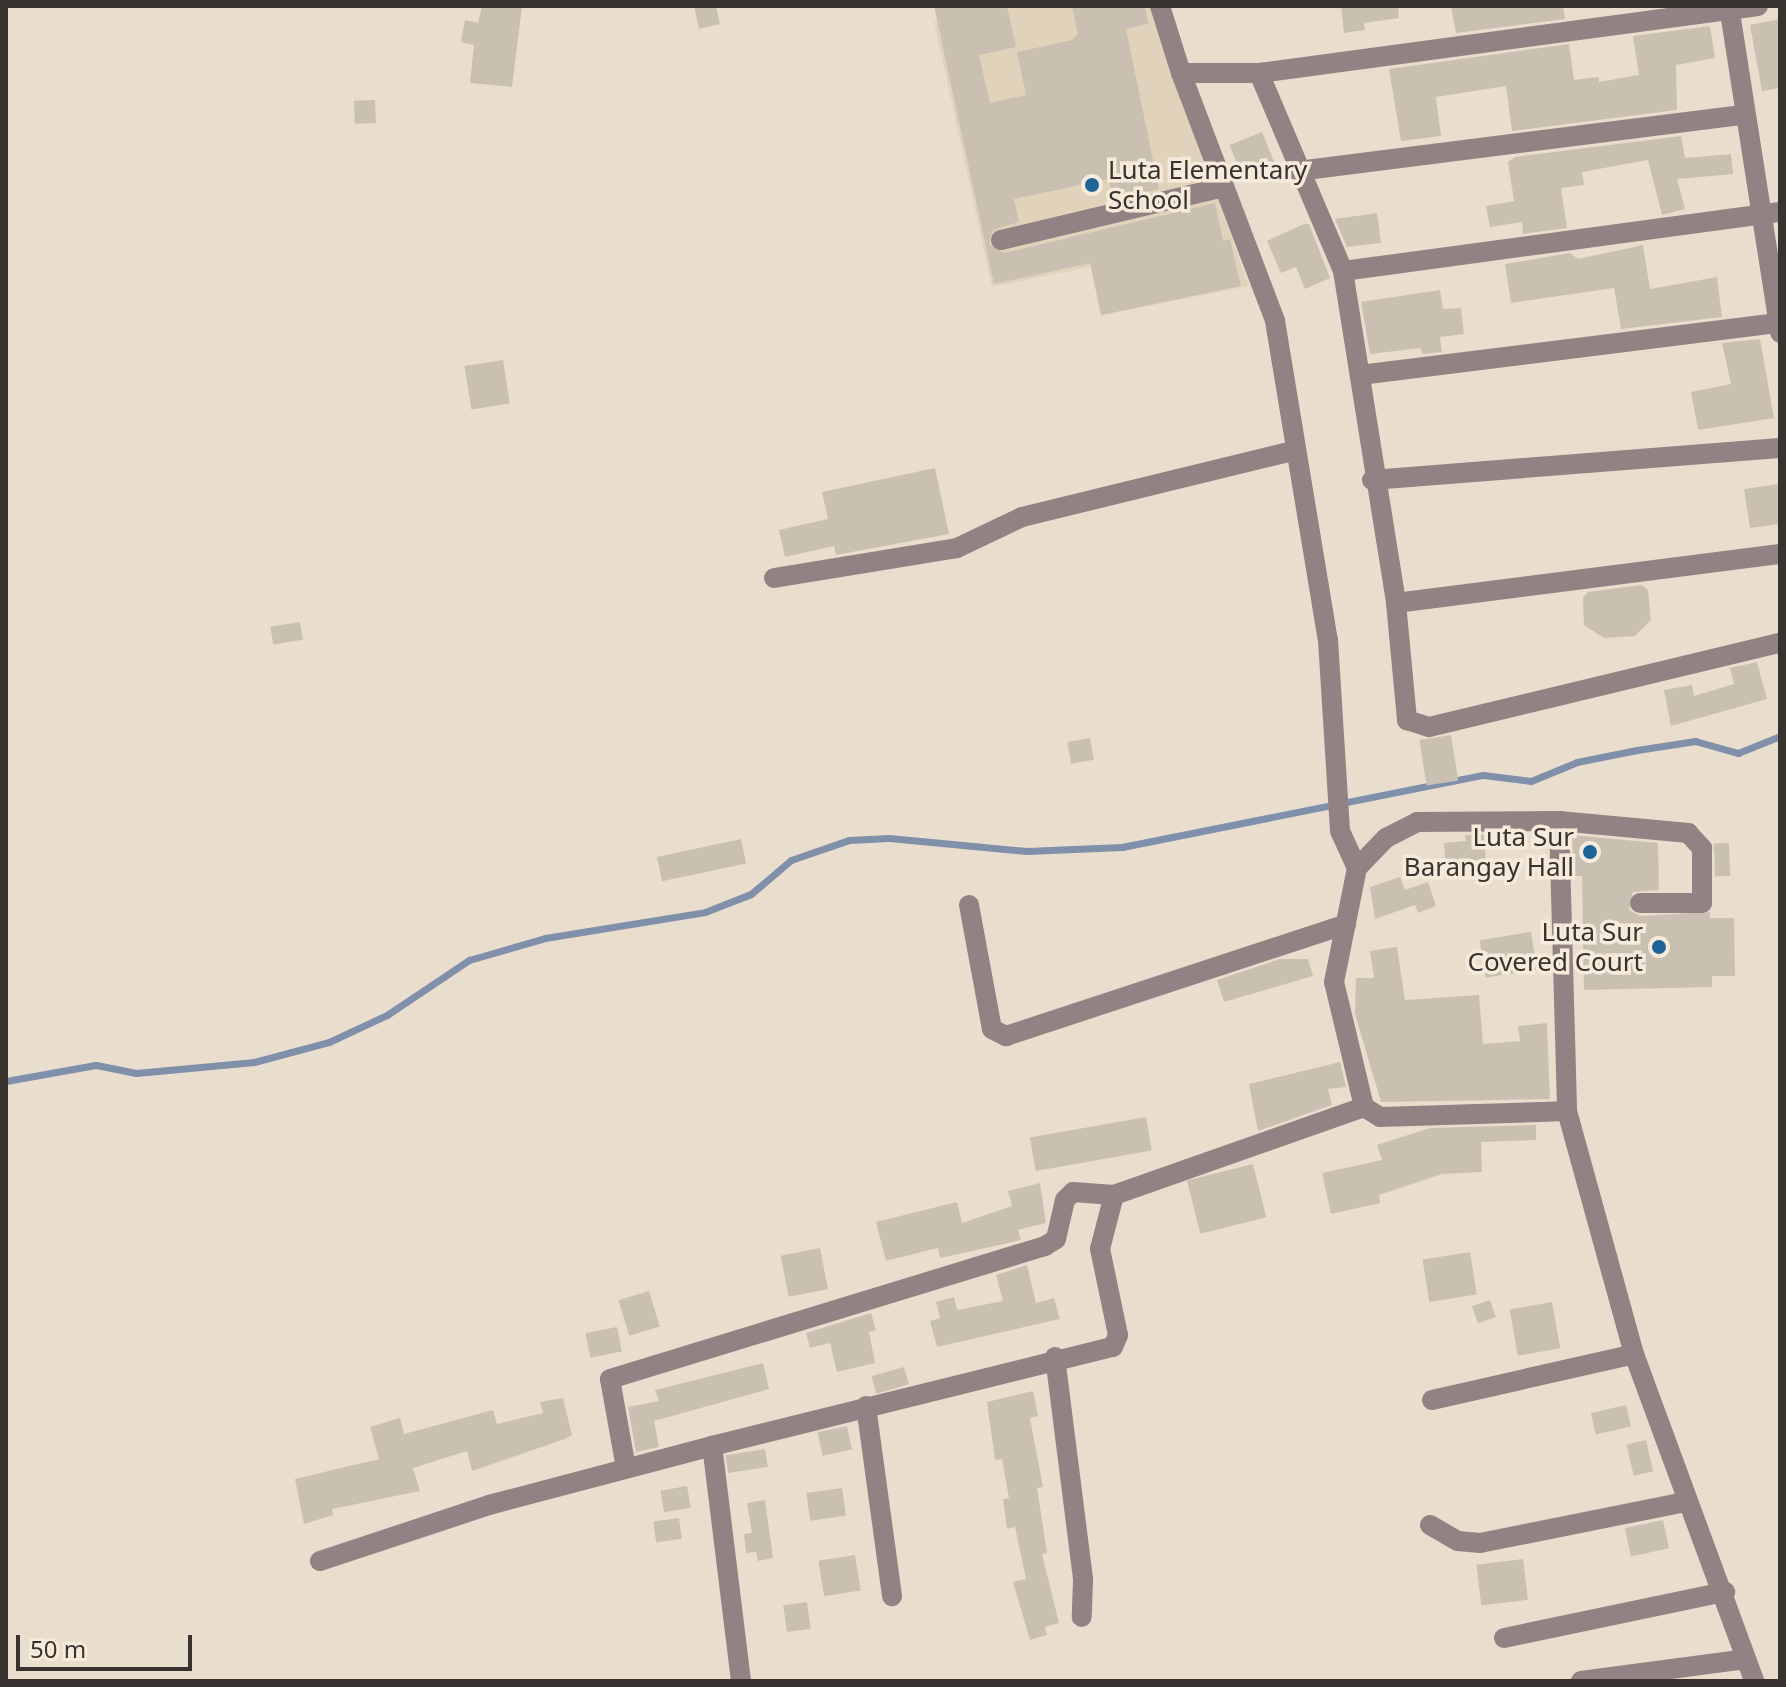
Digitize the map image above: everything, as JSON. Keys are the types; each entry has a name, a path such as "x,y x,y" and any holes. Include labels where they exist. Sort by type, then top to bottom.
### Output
{"street":[{"path":"1160,6 1181,73 1275,321 1328,640 1340,831 1357,868"},
{"path":"1181,73 1259,73 1758,6"},
{"path":"1360,375 1779,326 1770,213 1744,115 1730,8"},
{"path":"1259,73 1343,271 1360,375 1372,480 1396,603 1407,720 1429,727 1780,643"},
{"path":"1298,171 1744,115"},
{"path":"1001,240 1224,187"},
{"path":"1343,271 1770,213"},
{"path":"1372,480 1780,448"},
{"path":"774,578 957,548 1022,517 1296,450"},
{"path":"1396,603 1780,554"},
{"path":"1559,821 1567,1111 1634,1354 1686,1502 1725,1592 1754,1681"},
{"path":"1567,1111 1380,1117 1364,1107 1334,982 1357,868 1386,838 1417,822 1559,821 1667,830 1696,839 1702,848 1702,903 1640,903"},
{"path":"969,905 992,1029 1006,1036 1346,924"},
{"path":"626,1468 610,1379 1045,1246 1056,1239 1065,1200 1073,1192 1114,1195 1364,1107"},
{"path":"320,1561 489,1505 626,1468 1055,1357 1113,1347 1118,1335 1100,1249 1114,1195"},
{"path":"1432,1400 1634,1354"},
{"path":"1055,1357 1083,1580 1082,1617"},
{"path":"866,1406 892,1596"},
{"path":"712,1446 741,1681"},
{"path":"1430,1525 1458,1541 1480,1543 1686,1502"},
{"path":"1504,1638 1725,1592"},
{"path":"1581,1681 1746,1659"}],"shaded area":[{"name":"Luta Elementary School","path":"1150,6 1249,286 1108,314 1099,265 992,287 934,22 1007,7"}],"building":[{"path":"482,6 522,6 512,87 470,83 474,45 461,42 465,20 478,23"},
{"path":"694,6 716,6 720,24 699,29"},
{"name":"Luta Elementary School","path":"934,6 1007,6 1016,47 979,55 990,103 1026,95 1017,52 1072,40 1078,34 1072,6 1145,6 1148,24 1126,29 1159,189 1113,200 1109,179 1014,199 1019,222 993,230 989,244 1004,253 1215,203 1223,241 1230,239 1241,286 1101,315 1090,263 994,284"},
{"path":"1341,6 1398,6 1399,18 1364,23 1365,30 1344,33"},
{"path":"1451,6 1563,6 1565,19 1456,33"},
{"path":"1780,19 1780,88 1762,91 1750,25"},
{"path":"1710,26 1715,58 1676,65 1677,110 1512,131 1506,86 1436,97 1441,136 1401,141 1389,69 1569,44 1574,80 1599,77 1599,82 1639,75 1633,36"},
{"path":"375,100 376,123 355,124 354,101"},
{"path":"1262,132 1275,164 1243,178 1230,145"},
{"path":"1681,136 1685,158 1731,154 1733,174 1677,179 1685,209 1662,215 1648,160 1582,172 1584,185 1561,188 1567,228 1523,234 1522,222 1490,227 1486,206 1514,201 1508,162 1515,157"},
{"path":"1377,213 1381,243 1347,247 1335,219"},
{"path":"1309,224 1330,278 1305,289 1296,267 1281,273 1267,241"},
{"path":"1643,245 1650,289 1717,277 1722,317 1621,329 1614,288 1511,303 1505,264 1570,253 1578,259"},
{"path":"1440,290 1443,309 1461,308 1464,334 1440,337 1442,352 1422,354 1421,348 1370,354 1361,302"},
{"path":"1760,339 1774,418 1698,430 1691,392 1731,384 1722,343"},
{"path":"503,360 510,403 471,410 464,366"},
{"path":"935,468 949,534 836,555 834,546 785,557 779,530 828,519 822,492"},
{"path":"1780,484 1780,524 1750,528 1744,489"},
{"path":"1642,585 1648,590 1651,620 1635,636 1604,638 1584,625 1583,598 1588,592"},
{"path":"300,622 303,640 273,644 270,627"},
{"path":"1757,662 1767,699 1671,726 1664,690 1692,685 1694,696 1734,684 1730,668"},
{"path":"1451,735 1458,780 1427,785 1419,740"},
{"path":"1090,738 1094,760 1071,764 1067,742"},
{"path":"1465,835 1484,835 1486,860 1445,860 1444,843 1466,841"},
{"name":"Luta Sur Covered Court","path":"1572,835 1658,843 1659,890 1633,892 1629,910 1640,916 1710,912 1710,918 1734,918 1735,976 1712,976 1712,987 1584,990 1582,876 1574,876"},
{"path":"741,839 746,863 662,881 657,857"},
{"path":"1729,843 1730,876 1715,877 1714,844"},
{"path":"1400,877 1405,890 1428,882 1436,906 1418,913 1415,905 1375,919 1370,887"},
{"path":"1531,932 1537,970 1486,978 1480,940"},
{"path":"1397,947 1405,1000 1479,995 1483,1044 1520,1041 1518,1026 1547,1023 1550,1099 1381,1102 1355,1014 1356,978 1374,978 1370,951"},
{"path":"1280,959 1308,959 1313,976 1224,1002 1217,980"},
{"path":"1340,1062 1346,1087 1328,1089 1332,1105 1258,1131 1249,1084"},
{"path":"1146,1117 1152,1150 1036,1171 1030,1137"},
{"path":"1536,1125 1536,1140 1481,1142 1482,1172 1442,1174 1379,1195 1380,1203 1331,1214 1322,1173 1382,1160 1377,1145 1430,1128"},
{"path":"1253,1164 1266,1217 1200,1234 1187,1180"},
{"path":"1040,1183 1046,1223 1018,1230 1021,1240 940,1258 938,1248 886,1261 876,1222 957,1202 962,1223 1012,1206 1008,1191"},
{"path":"820,1248 828,1289 789,1297 781,1256"},
{"path":"1470,1252 1477,1294 1429,1302 1423,1260"},
{"path":"1027,1265 1036,1303 1054,1298 1060,1319 937,1347 930,1321 940,1318 936,1302 954,1297 957,1310 1003,1301 996,1275"},
{"path":"649,1291 660,1326 629,1336 618,1300"},
{"path":"1490,1300 1496,1317 1478,1323 1472,1306"},
{"path":"1552,1302 1560,1348 1518,1356 1510,1309"},
{"path":"871,1313 876,1330 869,1332 875,1363 837,1372 830,1343 810,1348 806,1333"},
{"path":"617,1327 622,1352 590,1358 586,1333"},
{"path":"763,1363 769,1389 654,1421 659,1447 636,1452 628,1407 659,1401 655,1390"},
{"path":"904,1367 909,1384 876,1394 871,1376"},
{"path":"1033,1391 1038,1416 1030,1418 1043,1487 1037,1488 1047,1553 1042,1554 1059,1623 1045,1627 1047,1635 1030,1640 1013,1582 1026,1579 1015,1527 1007,1529 1003,1499 1009,1498 1002,1459 995,1460 987,1402"},
{"path":"563,1398 572,1435 565,1439 472,1471 467,1451 413,1468 420,1491 332,1509 333,1515 304,1524 295,1479 379,1459 370,1427 400,1418 404,1434 493,1410 497,1424 543,1413 540,1402"},
{"path":"1626,1405 1631,1426 1596,1435 1591,1413"},
{"path":"847,1426 852,1449 823,1456 818,1432"},
{"path":"1646,1440 1653,1471 1634,1476 1627,1444"},
{"path":"765,1449 768,1467 728,1473 725,1455"},
{"path":"687,1486 691,1508 664,1512 660,1491"},
{"path":"842,1488 846,1516 810,1521 806,1493"},
{"path":"765,1500 773,1558 758,1561 756,1552 746,1553 744,1534 752,1533 747,1503"},
{"path":"679,1518 682,1539 656,1542 653,1522"},
{"path":"1663,1520 1669,1548 1631,1556 1625,1528"},
{"path":"855,1555 861,1591 824,1596 818,1561"},
{"path":"1523,1559 1528,1600 1481,1605 1476,1565"},
{"path":"807,1602 811,1629 787,1632 783,1605"}],"waterway":[{"path":"6,1081 96,1065 136,1073 254,1062 329,1042 387,1015 469,960 545,938 705,912 751,894 791,860 849,840 889,838 1027,851 1122,847 1483,775 1531,781 1577,762 1637,750 1695,741 1738,753 1780,736"}],"place":[{"name":"Luta Elementary School","path":"1092,185"},
{"name":"Luta Sur Barangay Hall","path":"1590,852"},
{"name":"Luta Sur Covered Court","path":"1659,947"}]}
